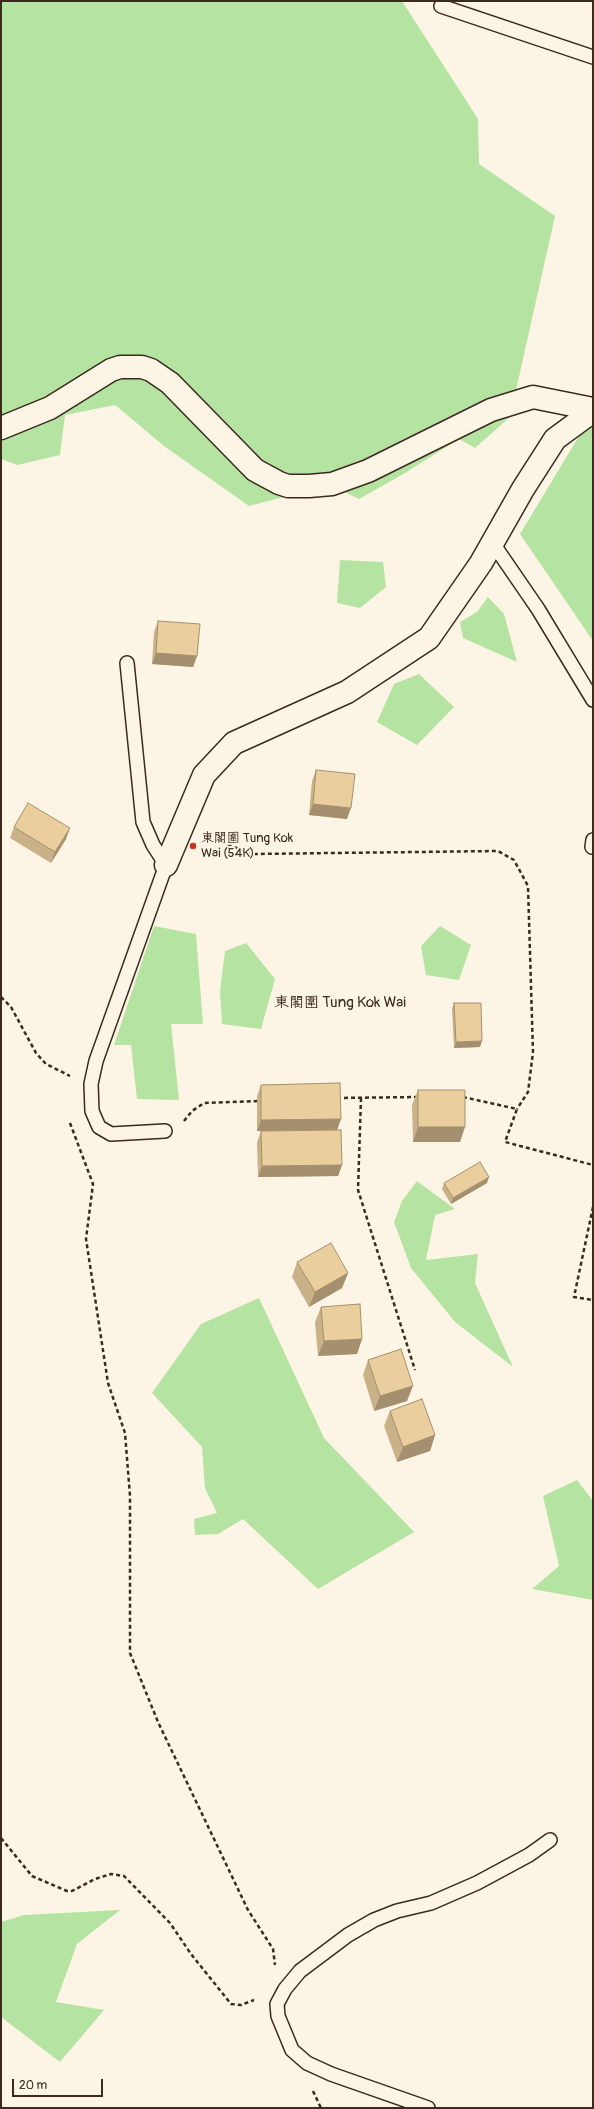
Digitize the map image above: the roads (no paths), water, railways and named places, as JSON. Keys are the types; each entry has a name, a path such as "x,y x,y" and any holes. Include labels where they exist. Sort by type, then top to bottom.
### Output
{"street":[{"path":"1,428 50,408 111,370 120,367 142,367 151,370 170,383 256,470 279,483 309,486 332,484 368,471 491,410 533,398 593,410"},
{"path":"166,865 204,775 234,743 347,692 429,638 481,563 554,439 593,410"}],"lane":[{"path":"440,6 593,57"},
{"path":"492,542 538,609 593,700"},
{"path":"126,664 143,822 153,845 166,865 96,1061 91,1084 92,1111 99,1127 111,1134 164,1131"},
{"path":"428,2108 331,2074 307,2063 292,2050 278,2016 277,2004 285,1989 300,1971 348,1935 374,1920 397,1910 432,1903 478,1883 529,1855 550,1840"}],"place":[{"name":"東閣圍 Tung Kok Wai (54K)","path":"193,846"}],"district":[{"name":"東閣圍 Tung Kok Wai","path":"340,1003"}]}
